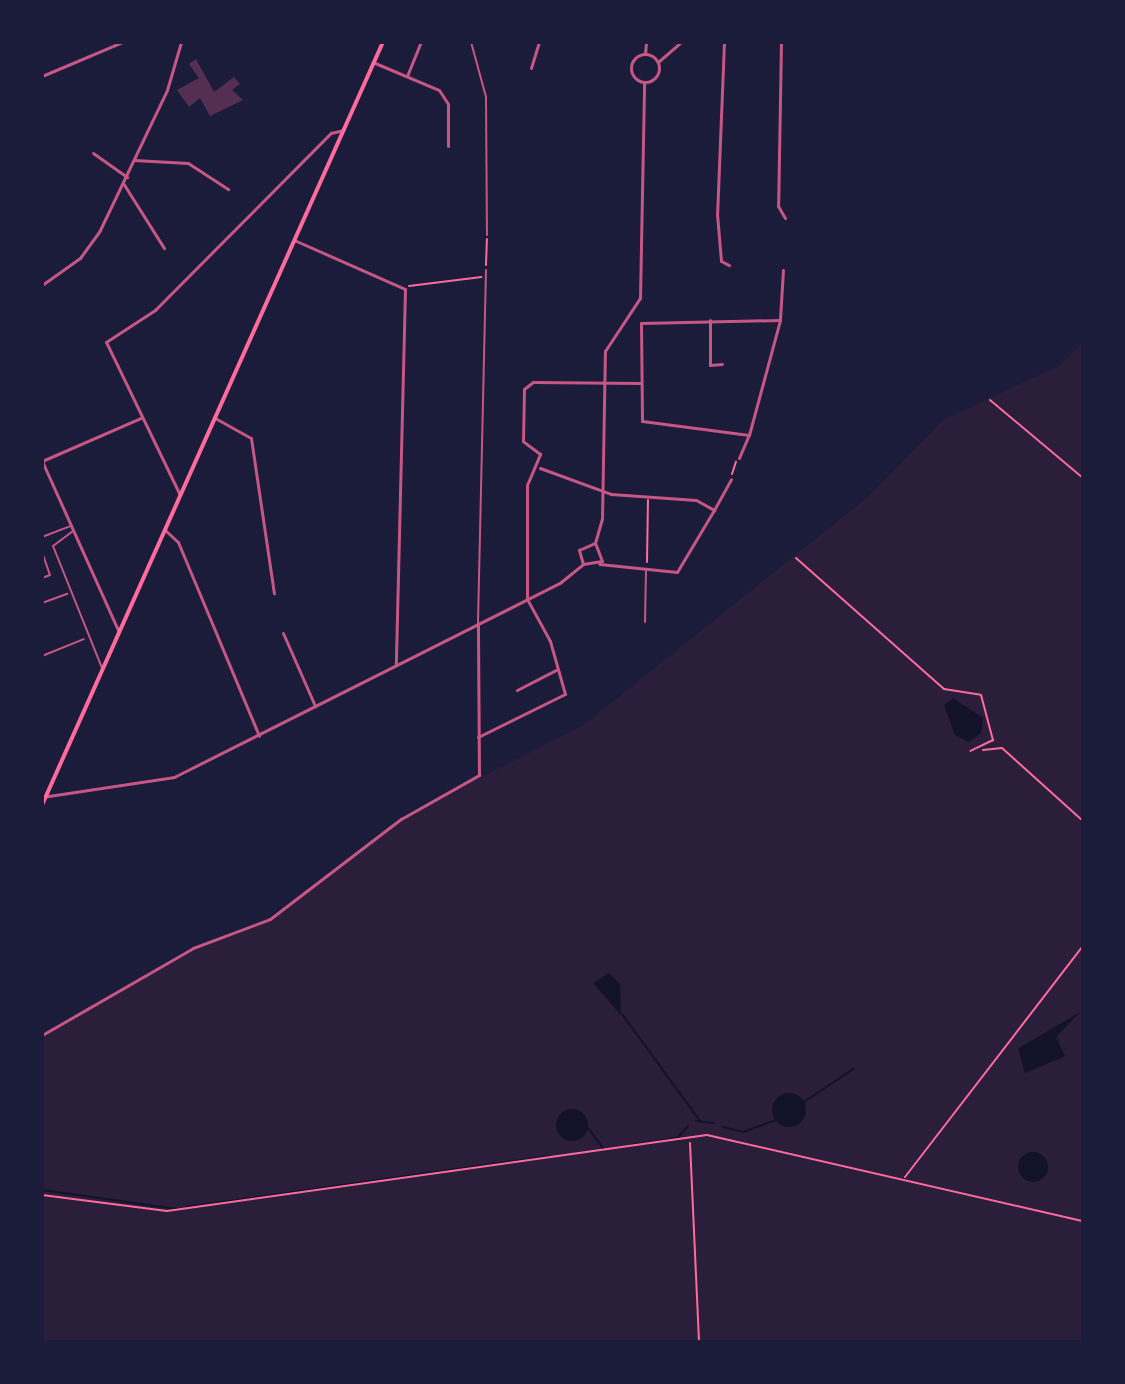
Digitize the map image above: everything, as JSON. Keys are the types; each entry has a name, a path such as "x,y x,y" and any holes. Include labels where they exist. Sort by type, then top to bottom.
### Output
{"main road":[{"path":"42,805 383,42"}],"street":[{"path":"42,76 109,44 122,42"},
{"path":"42,285 90,248 127,177 181,42"},
{"path":"407,76 421,42"},
{"path":"471,42 486,97 487,235"},
{"path":"531,68 533,44 539,42"},
{"path":"595,543 603,491 605,351 640,298 644,82 631,65 645,54 646,42"},
{"path":"644,82 657,76 658,62 681,42"},
{"path":"724,42 717,214 721,261 729,265"},
{"path":"781,42 778,206 785,218"},
{"path":"645,54 658,62"},
{"path":"374,62 439,90 448,104 448,146"},
{"path":"180,495 106,342 155,310 331,133 344,130"},
{"path":"93,153 127,177"},
{"path":"134,160 188,163 228,189"},
{"path":"123,183 164,248"},
{"path":"294,240 405,289 396,664"},
{"path":"42,1035 193,948 270,919 401,819 479,775 478,623 486,270"},
{"path":"739,458 749,435 780,320 783,270"},
{"path":"749,435 642,421 641,323 710,319 780,320"},
{"path":"710,319 710,365 722,364"},
{"path":"478,737 565,694 527,599 527,485 540,468 540,454 523,441 524,389 533,382 641,383"},
{"path":"119,632 42,461 142,418"},
{"path":"215,418 251,438 274,593"},
{"path":"540,468 603,491 648,495 714,510"},
{"path":"44,797 155,785 259,736 527,599 583,564 646,571 684,566 731,479"},
{"path":"42,537 74,528"},
{"path":"74,528 53,546 85,638 102,669"},
{"path":"165,530 178,542 259,736"},
{"path":"595,543 603,552 599,564"},
{"path":"583,564 579,550 595,543"},
{"path":"42,552 50,575 42,578"},
{"path":"645,622 646,571"},
{"path":"42,603 70,593"},
{"path":"283,633 315,706"},
{"path":"42,656 85,638"},
{"path":"517,690 556,670"}],"path":[{"path":"486,270 487,235"},
{"path":"405,289 486,276"},
{"path":"990,400 1083,478"},
{"path":"731,479 739,458"},
{"path":"646,571 648,495"},
{"path":"796,558 944,689 981,695 993,740 970,751 1002,748 1083,821"},
{"path":"904,1178 1083,946"},
{"path":"42,1195 167,1211 731,1136 1083,1221"},
{"path":"691,1142 699,1342"}],"shaded area":[{"path":"1083,342 1083,1342 42,1342 42,1037 193,951 270,921 400,819 585,724 869,496 943,420 1060,365","holes":["1080,1013 1057,1034 1062,1059 1024,1065 1018,1048"]},
{"path":"953,698 983,718 981,733 969,742 955,735 944,705"},
{"path":"609,973 620,984 621,1015 593,983"},
{"path":"1080,1012 1056,1037 1065,1056 1025,1073 1018,1049"},
{"path":"789,1093 801,1098 806,1110 801,1122 789,1127 777,1122 772,1110 777,1098"},
{"path":"572,1109 584,1113 588,1125 584,1137 572,1141 560,1137 556,1125 560,1113"},
{"path":"1033,1152 1044,1156 1048,1167 1044,1178 1033,1182 1022,1178 1018,1167 1022,1156"}],"building":[{"path":"196,59 214,92 234,77 240,84 232,90 243,100 210,116 200,98 189,107 177,90 199,78 189,64"}],"waterway":[{"path":"622,1014 700,1121"},
{"path":"801,1104 853,1069"},
{"path":"723,1127 743,1132 779,1119"},
{"path":"696,1121 714,1123"},
{"path":"631,1145 677,1138 688,1126"},
{"path":"588,1128 604,1149"},
{"path":"187,1207 549,1156"},
{"path":"42,1190 177,1209"}]}
